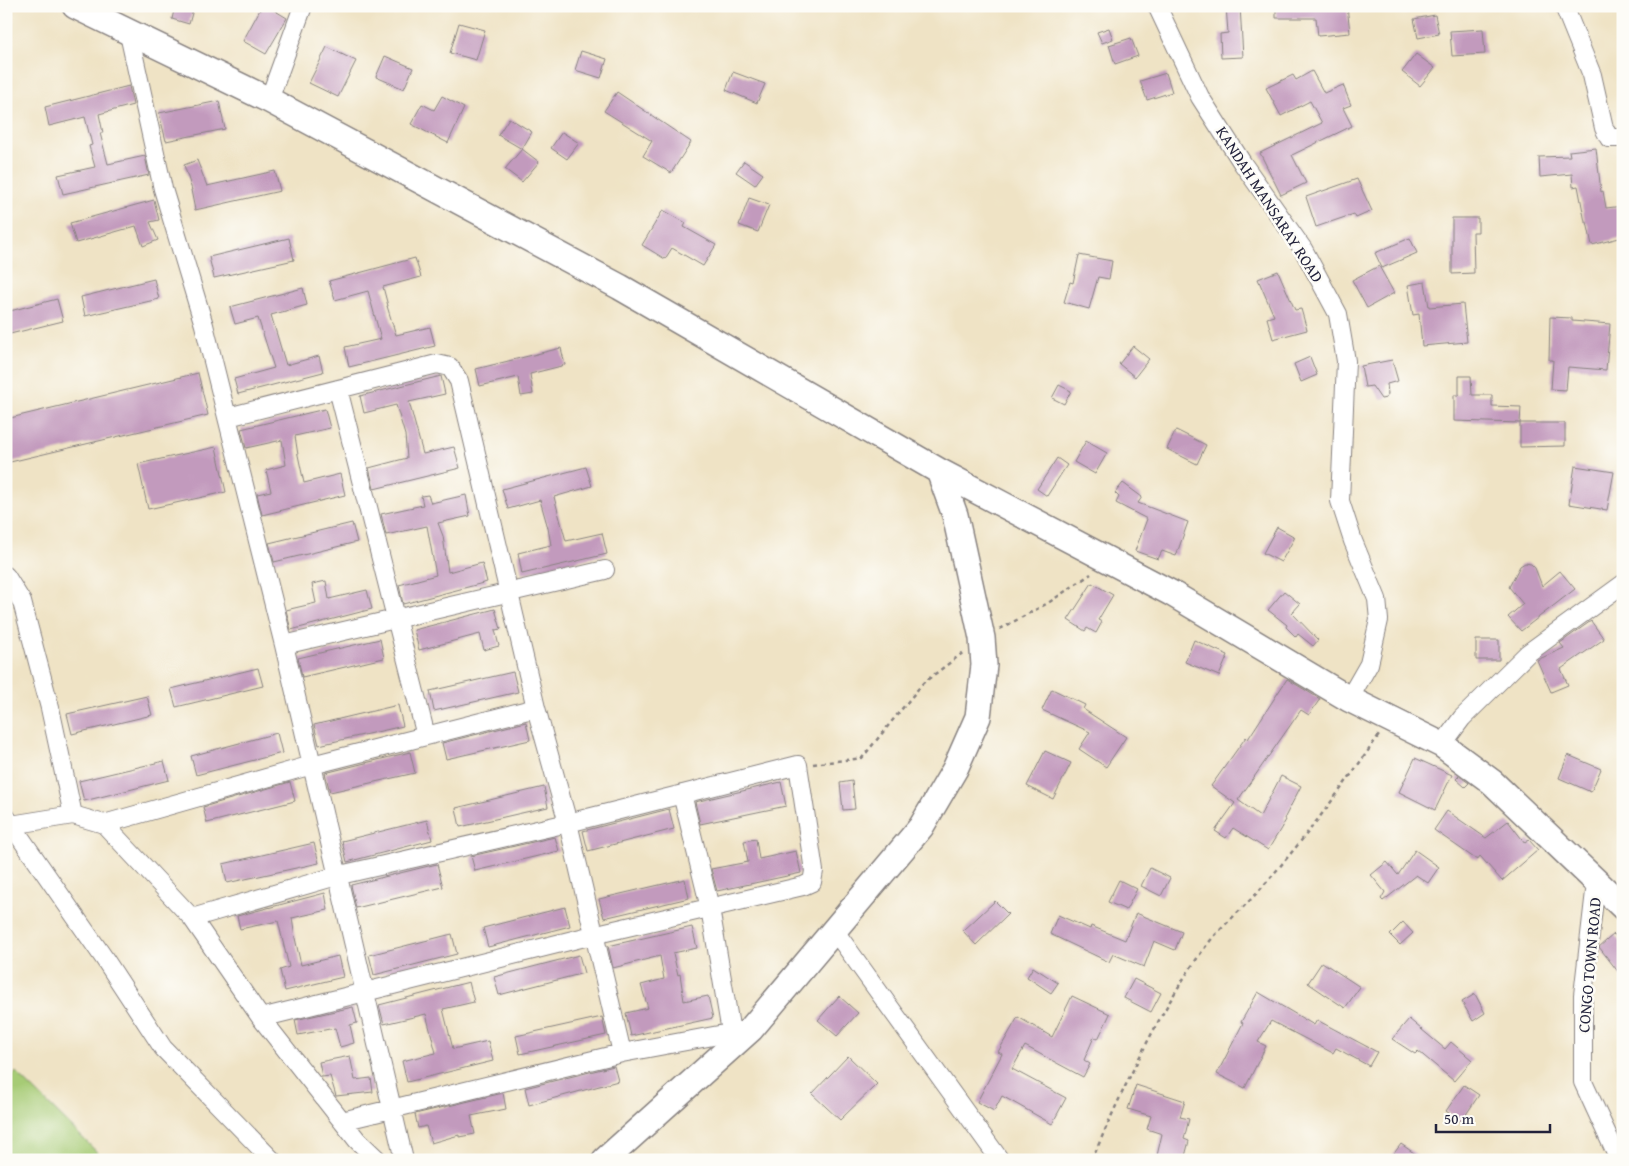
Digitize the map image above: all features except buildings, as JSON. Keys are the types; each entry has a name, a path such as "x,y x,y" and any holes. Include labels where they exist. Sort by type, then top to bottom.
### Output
{"main road":[{"path":"75,6 129,34 269,100 620,287 939,471 1171,593 1349,699 1442,745 1492,782 1623,907"},
{"path":"605,1160 741,1030 834,930 921,827 955,769 978,717 984,665 982,638 955,515 939,471"}],"street":[{"path":"269,100 303,6"},
{"name":"KANDAH MANSARAY ROAD","path":"1157,6 1200,97 1243,164 1303,249 1338,314 1346,361 1340,502 1353,541 1377,599 1379,620 1369,664 1349,699"},
{"path":"1564,6 1592,75 1604,128 1610,138 1623,138"},
{"path":"129,34 163,189 204,325 284,645 340,875 404,1160"},
{"path":"228,417 437,364 450,367 459,381 536,708 568,823 622,1053"},
{"path":"338,389 398,618 426,736"},
{"path":"284,645 508,591 605,570"},
{"path":"6,576 22,602 50,708 73,815"},
{"path":"1442,745 1462,718 1528,653 1623,584"},
{"path":"104,824 312,765 536,708"},
{"path":"192,918 340,875 568,823 798,765 814,870 812,882 261,1018"},
{"path":"342,1121 622,1053 741,1030 682,794"},
{"path":"272,1160 163,1048 104,958 8,823 73,815 104,824 192,918 261,1018 357,1140 378,1160"},
{"name":"CONGO TOWN ROAD","path":"1596,883 1582,995 1583,1082 1619,1160"},
{"path":"834,930 1000,1160"}],"path":[{"path":"1092,1160 1146,1048 1178,989 1207,945 1256,893 1333,801 1390,719"}],"green space":[{"path":"16,1072 105,1160 6,1160 6,1082"}]}
